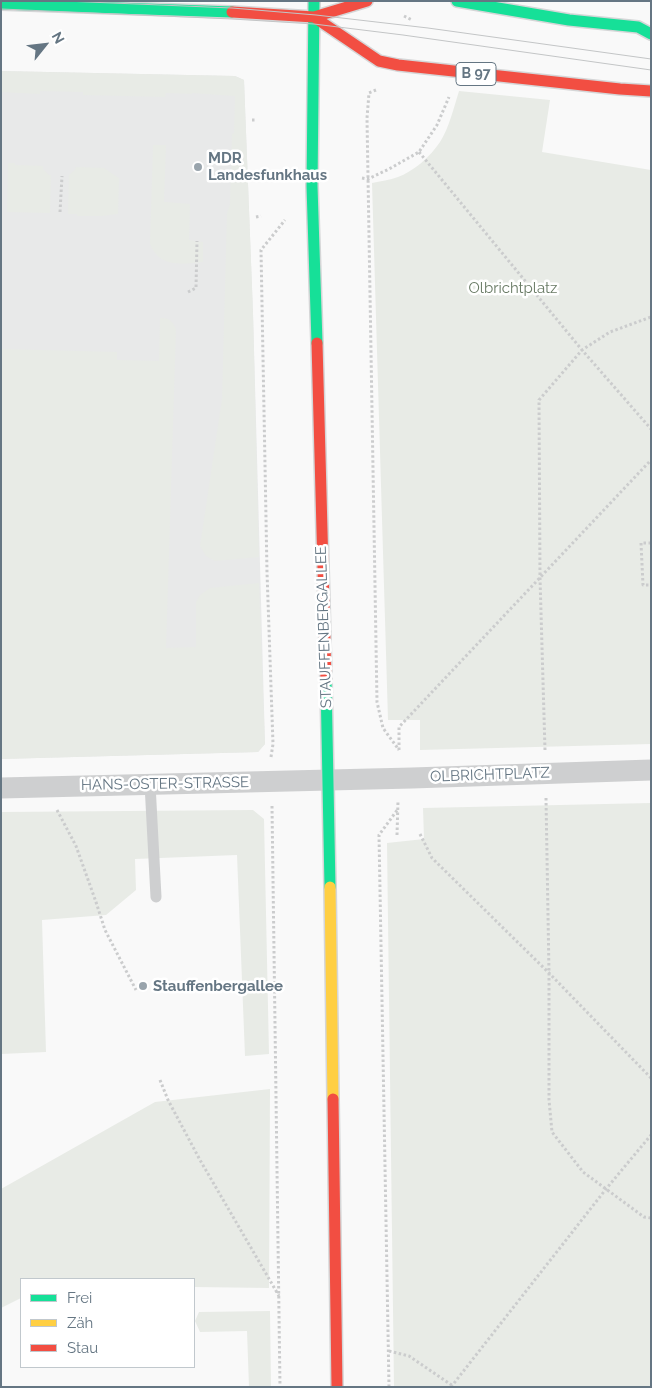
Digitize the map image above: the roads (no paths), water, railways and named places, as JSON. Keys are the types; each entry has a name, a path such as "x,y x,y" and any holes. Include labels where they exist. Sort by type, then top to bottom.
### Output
{"main road":[{"name":"STAUFFENBERGALLEE","path":"314,1 312,186 329,779 337,1387"},
{"path":"1,4 261,7 314,17 367,1"},
{"path":"457,1 569,20 638,27 651,34"},
{"name":"B 97","path":"314,17 379,62 651,91"}],"street":[{"name":"OLBRICHTPLATZ","path":"329,779 651,770"},
{"name":"HANS-OSTER-STRASSE","path":"1,788 329,779"}],"lane":[{"path":"314,17 326,1"},
{"path":"150,784 156,897"}],"tram line":[{"path":"64,1 232,8 316,15 428,28 651,59"},
{"path":"1,9 314,24 651,70"}],"place":[{"name":"MDR Landesfunkhaus","path":"198,167"},
{"name":"Stauffenbergallee","path":"143,986"}],"park label":[{"name":"Olbrichtplatz","path":"513,288"}]}
